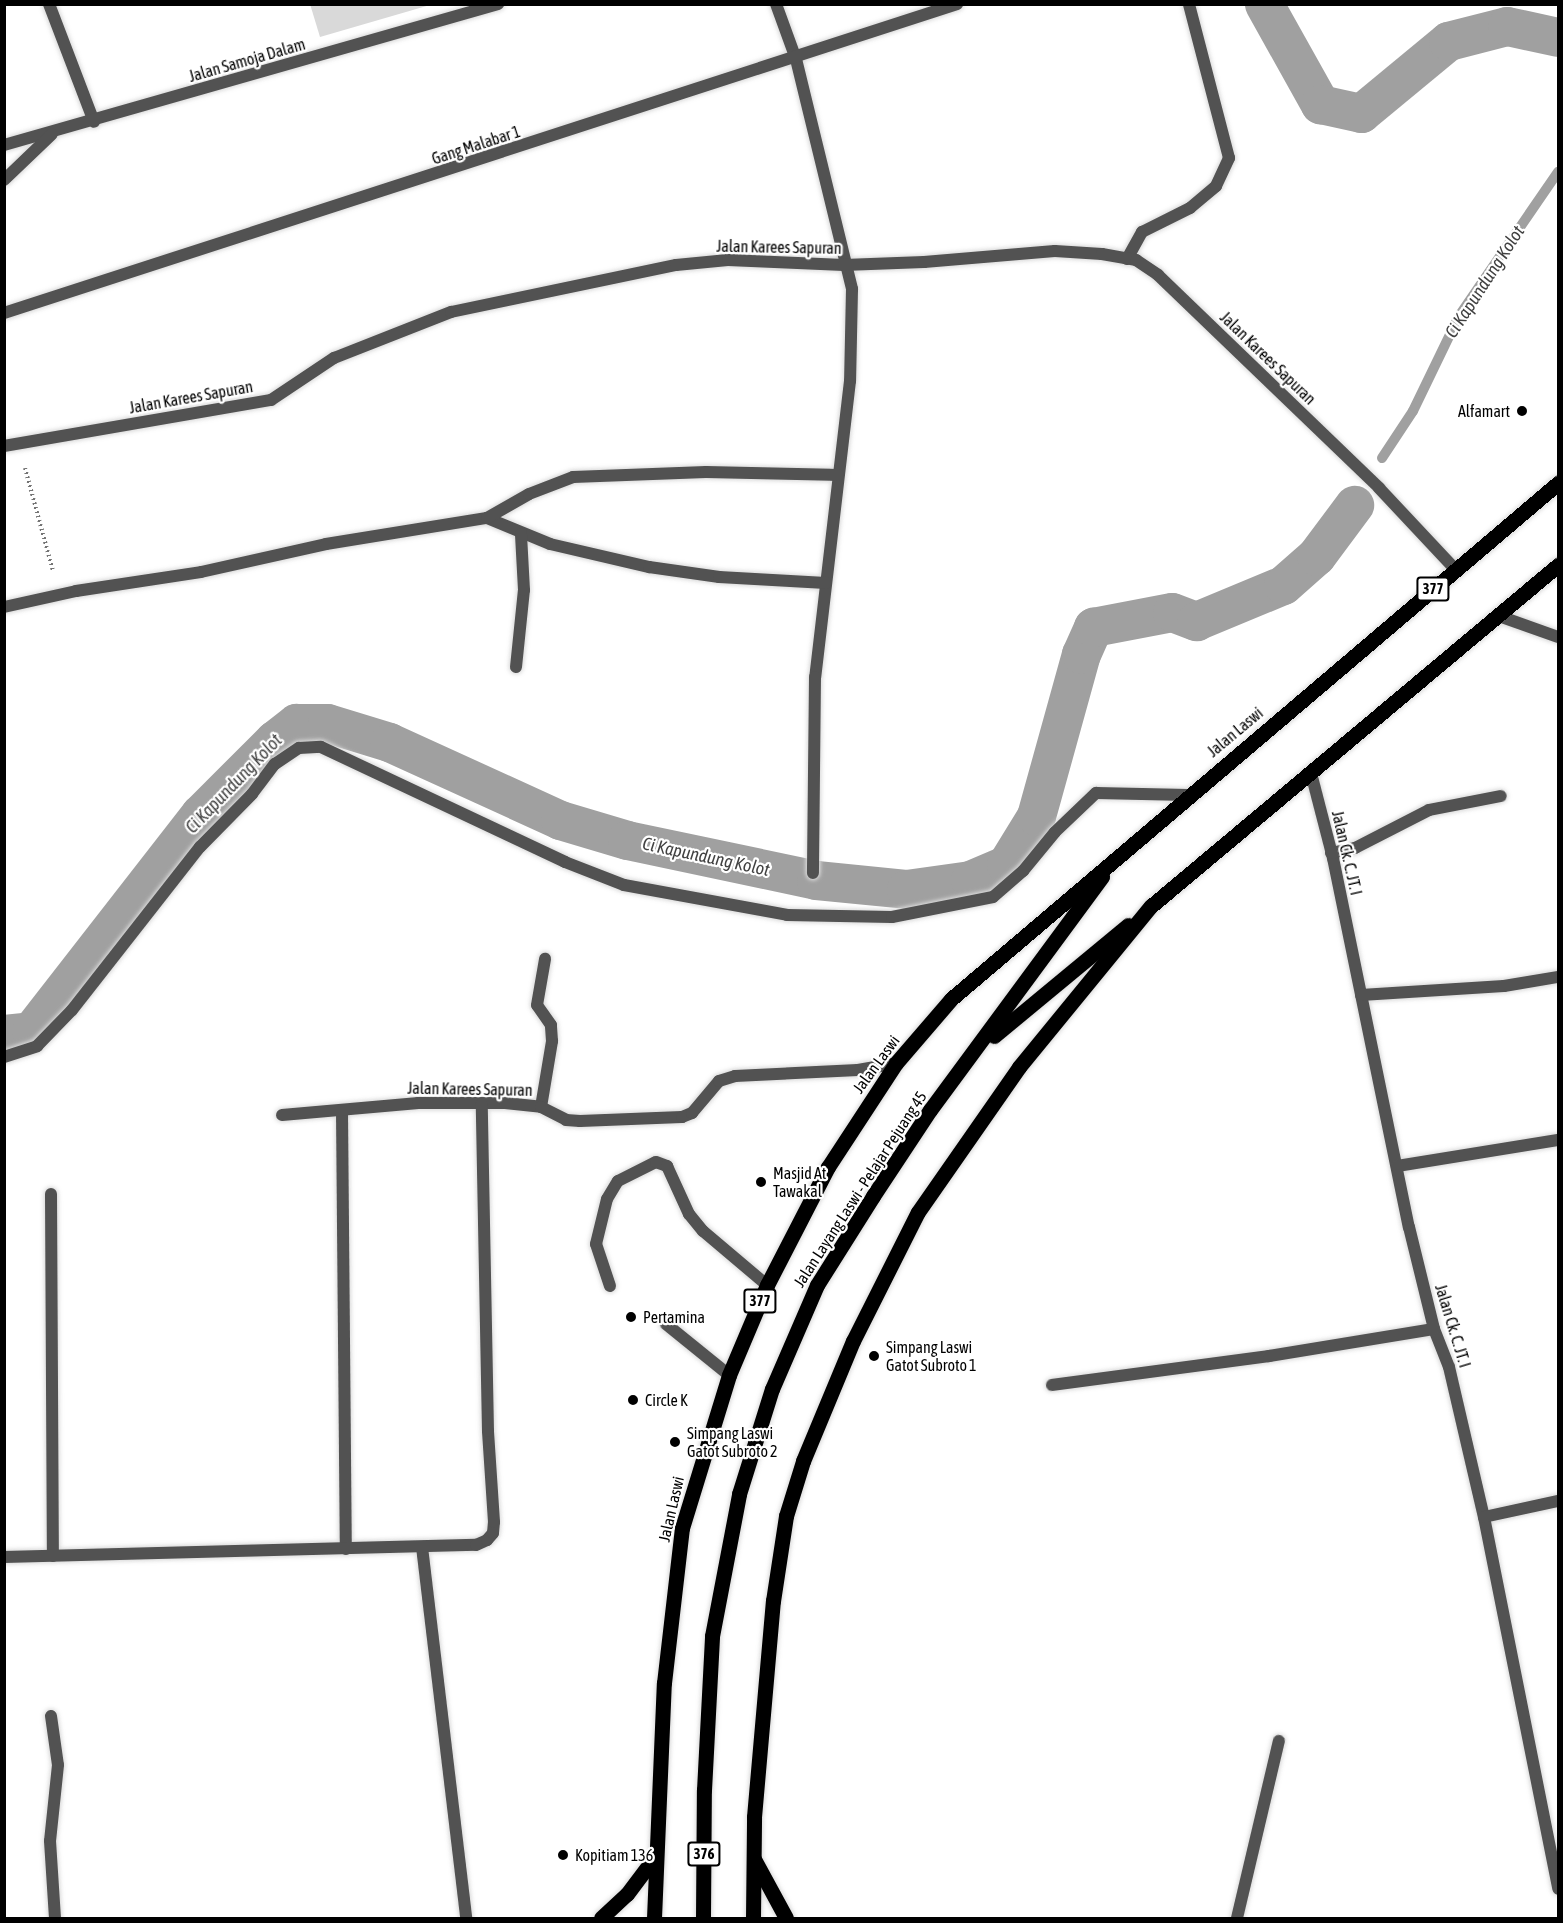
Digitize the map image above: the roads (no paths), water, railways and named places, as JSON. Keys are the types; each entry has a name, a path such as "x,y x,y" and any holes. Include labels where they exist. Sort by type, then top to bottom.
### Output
{"main road":[{"name":"Jalan Laswi","path":"654,1918 654,1858 664,1683 682,1528 729,1375 767,1285 828,1167 896,1063 951,999 1024,933 1113,863 1188,795 1558,483"},
{"name":"377","path":"753,1918 751,1854 771,1624 786,1516 831,1392 918,1212 1019,1067 1151,906 1558,565"},
{"name":"Jalan Layang Laswi - Pelajar Pejuang 45","path":"703,1918 704,1790 712,1636 739,1494 772,1389 816,1285 930,1110 976,1051 1113,863"},
{"name":"Jalan Layang Laswi - Pelajar Pejuang 45","path":"976,1051 1151,906"},
{"path":"751,1854 786,1918"},
{"path":"601,1918 627,1894 654,1858"}],"street":[{"path":"49,4 94,122"},
{"name":"Jalan Samoja Dalam","path":"4,145 94,122 498,4"},
{"path":"776,4 796,59 844,265 852,289 850,381 815,677 813,873"},
{"name":"Gang Malabar 1","path":"4,313 796,59 957,4"},
{"path":"1127,259 1142,232 1190,208 1216,186 1229,158 1189,4"},
{"path":"4,180 53,133"},
{"name":"Jalan Karees Sapuran","path":"4,446 271,400 334,358 379,338 451,312 676,265 728,261 844,265 1055,251 1136,260 1158,275 1379,488 1456,570"},
{"path":"4,607 59,594 149,582 326,544 487,518 551,483 605,473 838,475"},
{"path":"487,518 521,534 650,567 719,577 826,583"},
{"path":"516,667 524,590 521,534"},
{"path":"1499,616 1558,637"},
{"path":"4,1058 37,1046 72,1010 200,847 252,794 275,764 299,748 321,747 565,861 624,885 787,915 892,917 993,897 1023,871 1055,832 1096,793 1188,795"},
{"name":"Jalan Ck. C. JT. I","path":"1311,773 1331,853 1434,1329 1449,1367 1484,1517 1558,1889"},
{"path":"1331,853 1355,848 1430,810 1501,796"},
{"path":"541,1107 552,1041 550,1025 537,1005 545,959"},
{"path":"1361,995 1504,986 1558,977"},
{"name":"Jalan Karees Sapuran","path":"282,1115 386,1106 482,1104 541,1107 566,1120 580,1121 682,1117 692,1113 719,1081 735,1076 858,1070 896,1063"},
{"path":"4,1557 476,1545 493,1533 482,1104"},
{"path":"342,1111 346,1549"},
{"path":"1397,1166 1558,1140"},
{"path":"610,1286 596,1244 607,1199 618,1180 656,1162 667,1166 689,1214 703,1231 767,1285"},
{"path":"51,1194 53,1556"},
{"path":"666,1324 729,1375"},
{"path":"1052,1385 1269,1356 1434,1329"},
{"path":"1484,1517 1558,1501"},
{"path":"422,1547 466,1918"},
{"path":"51,1716 58,1765 51,1841 55,1918"},
{"path":"1237,1918 1279,1741"}],"waterway":[{"path":"1264,4 1320,104 1361,113 1448,41 1507,26 1558,37"},
{"name":"Ci Kapundung Kolot","path":"1382,458 1413,411 1459,316 1558,172"},
{"name":"Ci Kapundung Kolot","path":"4,1034 31,1031 200,814 274,740 296,723 327,723 389,742 560,820 627,840 816,880 906,889 970,880 1006,865 1036,816 1081,654 1093,627 1172,612 1196,621 1283,585 1316,556 1354,505"}],"place":[{"name":"Alfamart","path":"1522,411"},
{"name":"Masjid At Tawakal","path":"761,1182"},
{"name":"Pertamina","path":"631,1317"},
{"name":"Simpang Laswi Gatot Subroto 1","path":"874,1356"},
{"name":"Circle K","path":"633,1400"},
{"name":"Simpang Laswi Gatot Subroto 2","path":"675,1442"},
{"name":"Kopitiam 136","path":"563,1855"}]}
